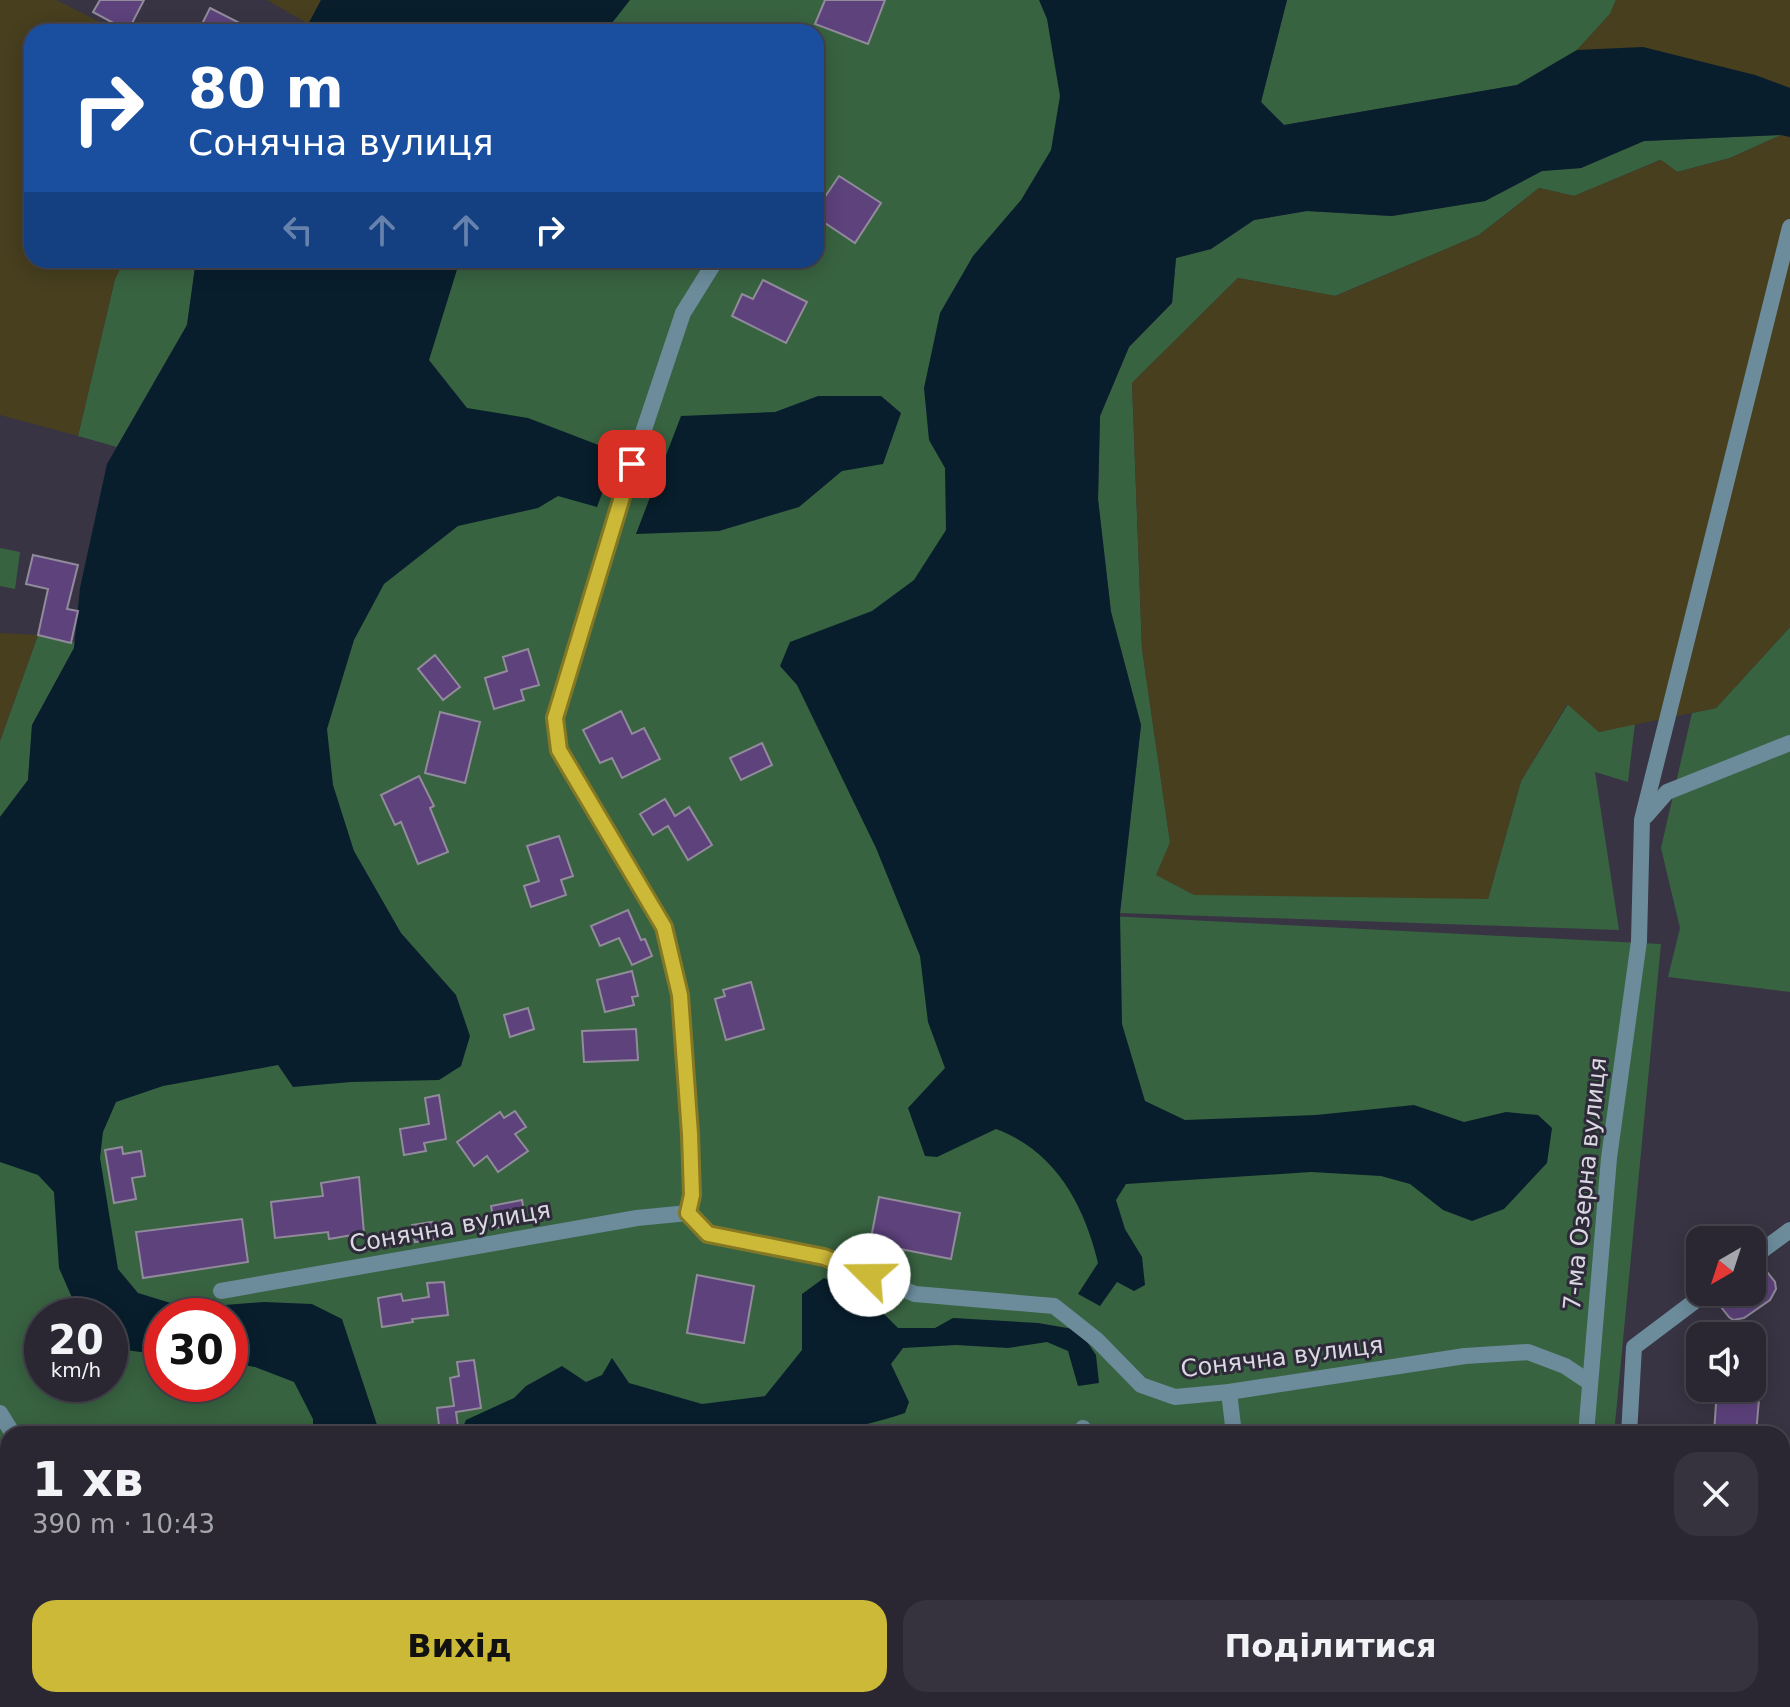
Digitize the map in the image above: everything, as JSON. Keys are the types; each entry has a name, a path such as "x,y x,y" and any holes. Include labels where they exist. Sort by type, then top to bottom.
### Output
{"street":[{"name":"7-ма Озерна вулиця","path":"1586,1426 1609,1158 1639,941 1642,820 1790,227"},
{"path":"688,1213 692,1195 691,1149 680,995 664,927 559,750 555,718 613,522 683,313 711,268"},
{"path":"1642,820 1667,792 1790,743"},
{"name":"Сонячна вулиця","path":"221,1291 637,1218 688,1213 708,1234 824,1257 915,1294 1054,1306 1097,1340 1141,1385 1175,1397 1229,1392 1465,1356 1528,1352 1565,1366 1589,1382"},
{"path":"1766,1248 1790,1230"},
{"path":"1629,1426 1634,1347 1688,1306"},
{"path":"1229,1392 1233,1426"}],"green space":[{"path":"595,0 1100,0 1090,915 1661,944 1615,1426 0,1426 0,920 405,268 824,268 824,24 576,24"},
{"path":"1287,0 1616,0 1610,14 1577,50 1517,85 1284,125 1261,102"},
{"path":"1781,135 1730,158 1677,172 1660,160 1574,196 1539,188 1479,235 1335,296 1238,278 1132,383 1142,649 1170,842 1488,899 1521,781 1568,704 1599,732 1635,723 1628,782 1595,772 1619,930 1120,913 1141,725 1111,612 1098,499 1100,416 1129,347 1172,303 1176,258 1211,249 1254,220 1307,211 1392,216 1485,201 1542,171 1581,168 1644,141"},
{"path":"120,268 195,268 187,325 117,447 78,436"},
{"path":"0,548 20,552 15,589 0,586"},
{"path":"1790,627 1790,992 1668,977 1680,928 1661,848 1692,713 1716,708"},
{"path":"38,635 71,643 75,641 74,648 32,725 28,780 0,817 0,741"}],"sand":[{"path":"0,0 56,0 104,24 24,24 24,268 120,268 78,436 0,415"},
{"path":"267,0 321,0 308,24"},
{"path":"1616,0 1790,0 1790,88 1755,75 1577,50 1610,14"},
{"path":"1781,135 1790,137 1790,627 1716,708 1599,732 1567,704 1521,781 1488,899 1194,895 1156,875 1170,842 1142,649 1132,383 1238,278 1336,296 1479,235 1539,188 1574,196 1661,160 1678,172 1730,158"},
{"path":"0,633 38,635 0,741"}],"water":[{"path":"321,0 630,0 611,24 308,24"},
{"path":"1039,0 1287,0 1261,102 1284,125 1517,85 1577,50 1643,47 1755,75 1790,88 1790,137 1644,141 1581,168 1542,171 1485,201 1392,216 1307,211 1254,220 1211,249 1176,258 1172,303 1129,347 1100,416 1098,499 1111,612 1141,725 1120,913 1122,1024 1145,1101 1185,1120 1316,1115 1414,1105 1464,1122 1506,1112 1538,1115 1552,1128 1547,1163 1504,1209 1472,1221 1443,1210 1410,1184 1381,1176 1311,1172 1126,1184 1116,1200 1125,1229 1142,1257 1145,1285 1134,1291 1117,1282 1100,1306 1078,1294 1098,1263 1084,1220 1064,1182 1035,1151 996,1129 937,1157 925,1156 908,1108 945,1068 928,1022 920,956 876,848 797,685 780,666 790,642 872,611 914,580 946,530 945,468 929,440 924,388 940,313 973,256 1021,200 1051,150 1060,96 1047,19"},
{"path":"195,268 458,268 429,360 467,408 528,418 609,449 615,459 597,507 558,496 538,508 458,526 384,584 354,640 327,729 333,785 354,851 401,933 456,995 470,1036 461,1066 439,1080 293,1087 278,1065 163,1086 116,1102 103,1132 100,1158 118,1269 138,1293 154,1298 144,1298 144,1352 128,1350 128,1298 72,1298 59,1268 54,1192 38,1175 0,1162 0,817 28,780 32,725 74,648 80,588 107,464 187,325"},
{"path":"818,396 881,396 901,413 883,464 842,471 799,507 719,531 636,534 681,416 775,412"},
{"path":"824,1278 867,1297 898,1328 935,1328 953,1318 1038,1323 1079,1330 1096,1355 1099,1383 1078,1386 1068,1351 1047,1342 1008,1348 956,1345 903,1348 891,1364 909,1402 905,1413 865,1424 463,1426 466,1420 514,1398 526,1386 562,1366 586,1382 602,1375 612,1358 629,1383 702,1404 765,1396 802,1350 802,1294"},
{"path":"248,1303 312,1304 342,1319 377,1426 313,1426 313,1419 294,1382 248,1366"}],"building":[{"path":"100,0 144,0 132,24 115,24 93,12"},
{"path":"825,0 885,0 868,44 824,27 824,24 815,24"},
{"path":"210,8 241,24 202,24"},
{"path":"839,176 881,203 855,243 824,222 824,198"},
{"path":"763,280 807,302 786,343 732,316 742,294 753,299"},
{"path":"33,555 78,565 67,609 78,611 71,643 38,635 48,589 26,584"},
{"path":"528,649 539,685 521,690 524,700 494,709 485,678 507,671 503,657"},
{"path":"435,655 460,687 443,700 418,669"},
{"path":"621,711 632,734 644,728 660,759 622,778 612,758 600,763 583,730"},
{"path":"440,712 480,722 465,783 425,773"},
{"path":"762,743 772,765 741,780 730,758"},
{"path":"419,776 434,806 430,808 448,852 418,864 401,822 395,825 381,795"},
{"path":"665,799 675,816 689,807 712,845 688,860 668,826 653,835 640,814"},
{"path":"559,836 573,876 561,880 566,895 531,907 524,886 539,881 527,846"},
{"path":"628,910 652,956 632,965 619,938 600,946 591,926"},
{"path":"632,971 638,996 632,997 634,1005 605,1012 597,980"},
{"path":"751,982 764,1029 726,1040 715,999 725,996 723,990"},
{"path":"528,1008 534,1029 510,1037 504,1015"},
{"path":"636,1029 638,1060 584,1062 582,1031"},
{"path":"439,1095 446,1139 424,1143 426,1151 404,1155 400,1129 429,1124 425,1098"},
{"path":"515,1111 526,1127 515,1134 528,1151 498,1172 487,1156 474,1166 457,1142 500,1112 504,1118"},
{"path":"122,1147 123,1154 141,1151 145,1176 132,1178 136,1199 114,1203 105,1150"},
{"path":"359,1177 364,1233 329,1239 328,1232 275,1238 271,1202 323,1196 321,1183"},
{"path":"879,1197 960,1213 951,1259 870,1243"},
{"path":"522,1200 526,1222 495,1228 491,1206"},
{"path":"242,1219 248,1262 143,1278 136,1232"},
{"path":"432,1222 435,1239 415,1242 412,1225"},
{"path":"1766,1274 1775,1282 1776,1289 1766,1303"},
{"path":"697,1275 754,1286 744,1343 687,1333"},
{"path":"444,1282 448,1315 412,1319 413,1322 382,1327 378,1298 401,1294 403,1301 429,1297 427,1283"},
{"path":"1761,1306 1744,1318 1733,1320 1721,1307"},
{"path":"474,1360 481,1408 456,1412 458,1426 439,1426 437,1408 454,1406 450,1378 459,1376 457,1362"},
{"path":"1716,1402 1759,1402 1757,1426 1715,1426"}],"route":[{"path":"632,464 555,718 559,750 664,927 680,995 690,1134 692,1195 688,1213 708,1234 824,1257 869,1275"}]}
